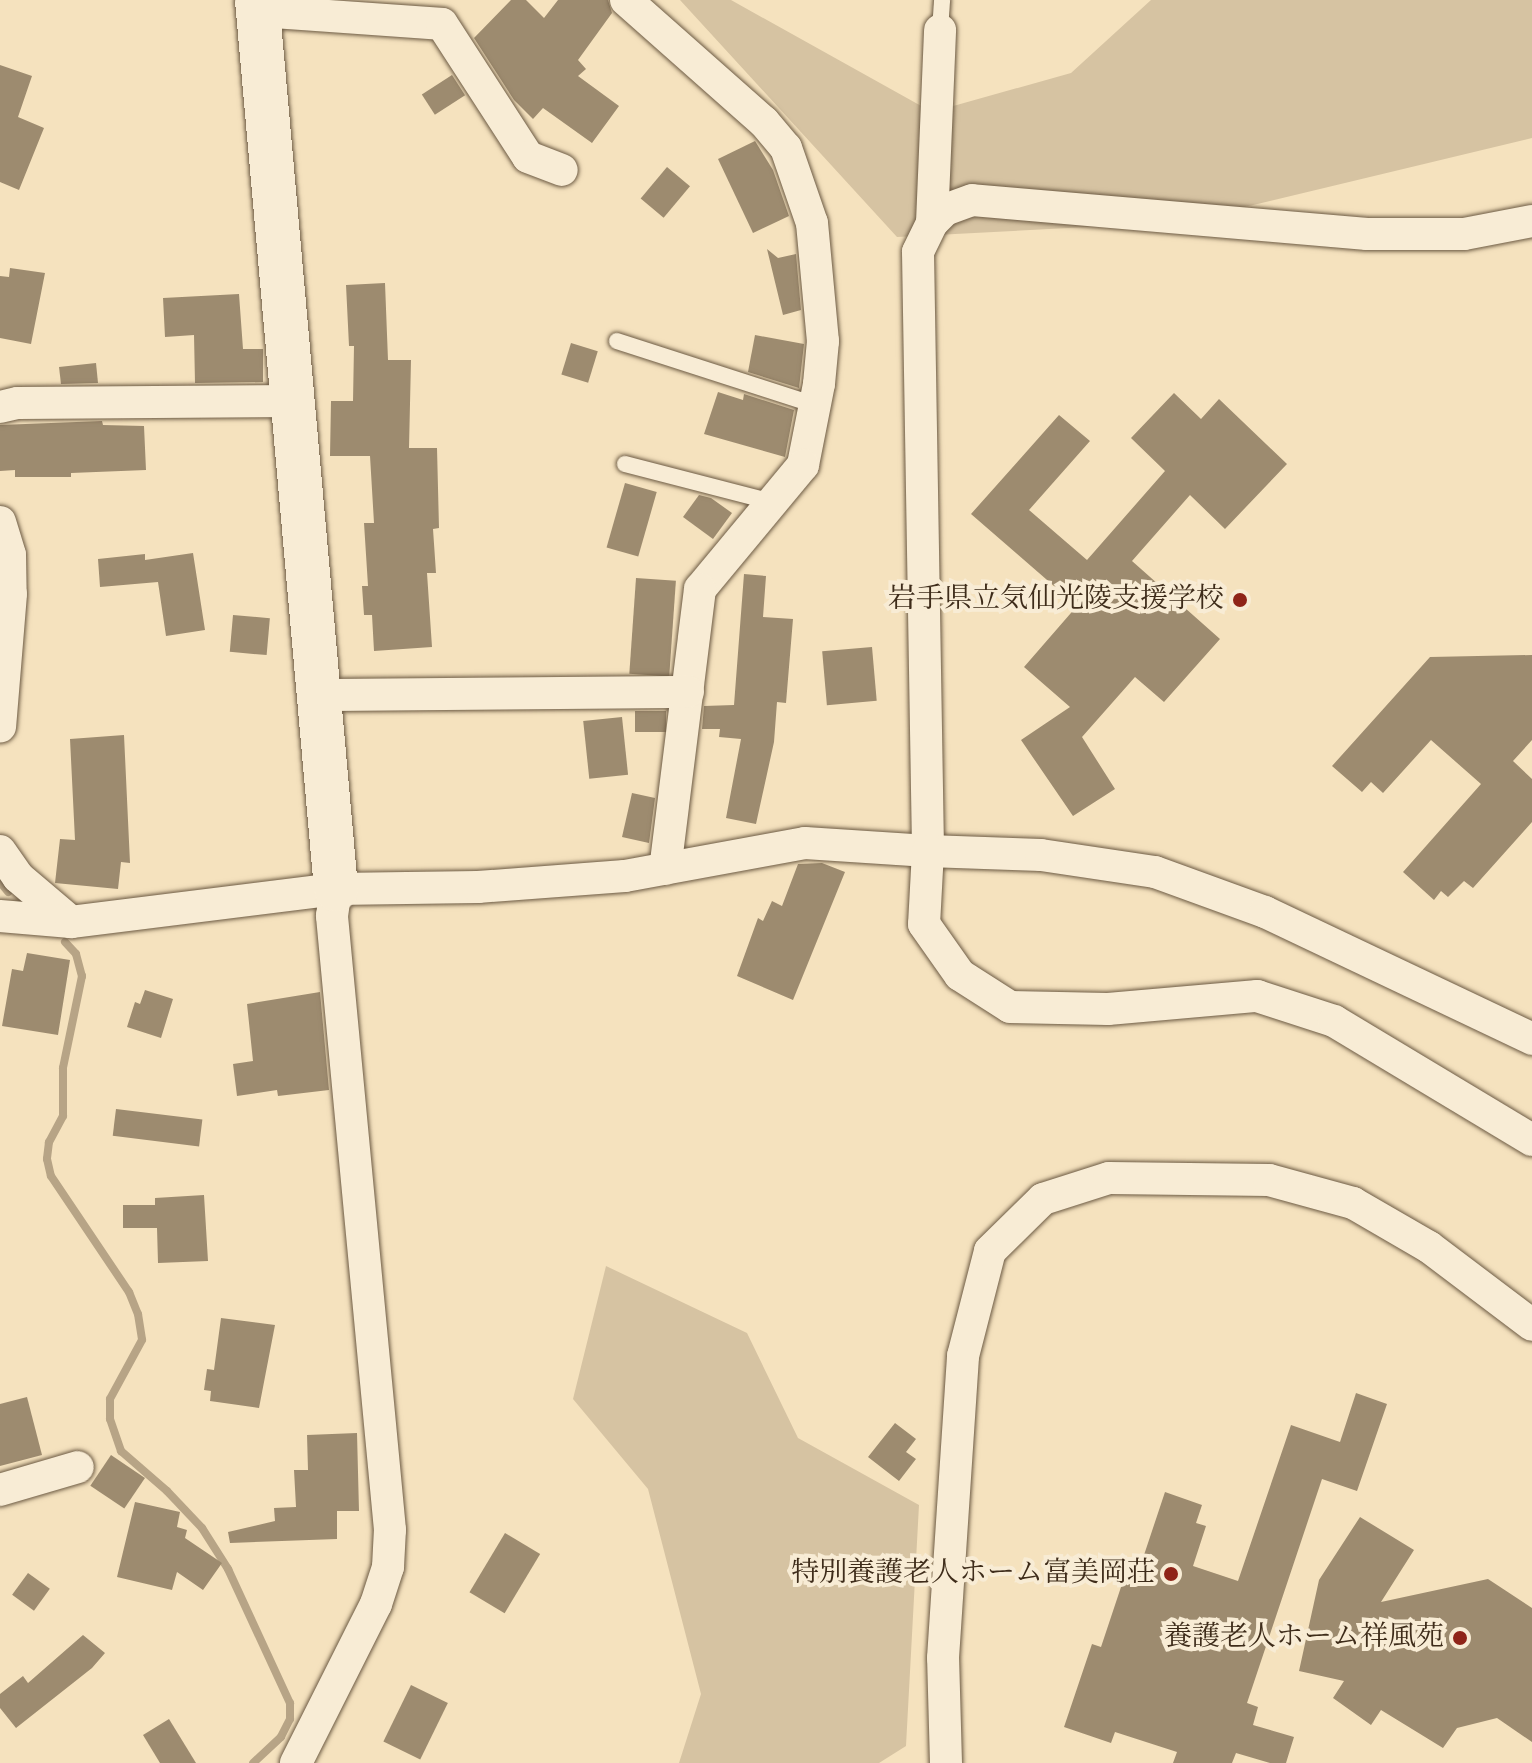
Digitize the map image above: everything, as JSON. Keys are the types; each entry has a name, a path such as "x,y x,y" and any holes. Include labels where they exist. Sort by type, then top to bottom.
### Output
{"street":[{"path":"626,0 764,122 786,148 812,223 823,341 803,465 700,589 665,869"},
{"path":"296,1763 376,1604 388,1567 390,1530 332,916 336,889 258,6 447,12 528,157 562,170"},
{"path":"932,223 941,15"},
{"path":"1532,221 1464,234 1367,234 972,200 945,210 932,223 918,252 928,851 924,924 960,975 1010,1007 1108,1009 1257,996 1334,1021 1532,1140"},
{"path":"0,407 18,403 293,401"},
{"path":"0,522 10,555 11,594 0,727"},
{"path":"319,695 688,692"},
{"path":"0,916 71,922 336,889 478,887 625,876 805,843 1041,855 1155,872 1265,912 1532,1039"},
{"path":"0,851 18,877 71,922"},
{"path":"946,1763 943,1658 963,1356 990,1251 1043,1199 1109,1178 1269,1180 1353,1203 1429,1247 1532,1325"},
{"path":"0,1490 78,1467"}],"lane":[{"path":"617,341 815,405"},
{"path":"625,464 772,502"}],"shaded area":[{"path":"680,0 731,0 932,112 1071,73 1151,0 1532,0 1532,138 1182,222 897,237"},
{"path":"606,1266 747,1333 798,1438 919,1505 906,1746 879,1763 679,1763 701,1694 648,1489 573,1399"}],"building":[{"path":"511,0 526,0 544,18 558,0 608,0 612,13 578,60 586,69 578,76 619,106 592,143 543,108 533,119 514,100 474,38"},
{"path":"0,65 32,76 18,117 44,128 19,190 0,182"},
{"path":"452,75 465,95 435,115 422,95"},
{"path":"755,141 773,170 789,216 753,233 718,159"},
{"path":"667,167 690,186 664,218 641,198"},
{"path":"767,249 778,258 796,254 801,310 783,315"},
{"path":"10,268 45,273 31,344 0,338 0,276 9,277"},
{"path":"385,283 388,360 411,360 409,448 437,448 439,528 433,529 436,573 427,573 432,647 374,651 372,615 364,615 362,586 368,586 364,523 374,523 370,456 330,456 331,401 353,401 354,346 349,346 346,285"},
{"path":"239,294 243,349 263,349 263,382 195,383 194,335 165,337 163,298"},
{"path":"755,335 804,344 799,388 748,372"},
{"path":"571,343 598,351 588,383 561,375"},
{"path":"96,363 98,383 61,384 59,367"},
{"path":"718,392 743,400 744,394 794,410 785,457 704,434"},
{"path":"1174,393 1201,419 1219,399 1287,464 1225,529 1190,495 1132,561 1220,639 1164,702 1135,677 1082,737 1115,789 1073,816 1021,740 1070,707 1024,667 1077,606 971,514 1059,415 1090,441 1029,510 1087,560 1165,471 1131,438"},
{"path":"102,421 103,425 144,426 146,470 71,473 71,477 15,477 15,470 0,471 0,425"},
{"path":"625,483 657,492 638,557 607,547"},
{"path":"699,495 711,498 732,513 713,539 683,517"},
{"path":"193,553 205,630 166,636 158,582 100,587 98,559 145,554 145,560"},
{"path":"744,574 766,576 763,617 793,619 786,703 777,702 774,742 756,824 726,818 741,739 719,737 720,729 702,729 704,706 734,705"},
{"path":"636,578 676,581 669,677 629,674"},
{"path":"233,615 270,618 267,655 230,652"},
{"path":"872,647 877,701 827,705 822,651"},
{"path":"1532,655 1532,740 1513,761 1532,779 1532,822 1473,888 1464,881 1448,897 1441,891 1434,900 1403,872 1481,784 1431,740 1383,793 1371,782 1362,792 1332,766 1430,657"},
{"path":"635,711 666,711 666,732 635,732"},
{"path":"622,717 628,775 589,779 583,721"},
{"path":"124,735 130,863 121,862 118,889 55,883 60,839 75,840 70,739"},
{"path":"632,793 655,798 649,843 622,837"},
{"path":"822,863 845,872 793,1000 737,976 758,918 763,921 772,901 782,906 798,864"},
{"path":"27,953 70,960 58,1035 2,1026 12,969 23,971"},
{"path":"145,990 173,999 161,1038 127,1027 135,1002 140,1004"},
{"path":"320,992 329,1090 278,1096 277,1090 237,1096 233,1064 253,1061 247,1004"},
{"path":"116,1109 202,1120 199,1146 113,1136"},
{"path":"204,1195 208,1261 158,1263 157,1228 123,1228 123,1205 155,1205 155,1198"},
{"path":"221,1318 275,1325 259,1408 210,1401 211,1391 204,1390 207,1369 214,1370"},
{"name":"特別養護老人ホーム富美岡荘","path":"1356,1393 1387,1404 1357,1491 1322,1479 1247,1703 1258,1707 1253,1725 1294,1737 1286,1763 1270,1763 1236,1753 1232,1763 1173,1763 1177,1752 1115,1732 1111,1743 1064,1727 1092,1644 1101,1647 1131,1557 1142,1561 1165,1492 1202,1505 1196,1523 1206,1526 1193,1566 1238,1581 1291,1425 1340,1442"},
{"path":"27,1397 42,1455 0,1466 0,1404"},
{"path":"895,1423 916,1439 906,1452 916,1459 899,1481 868,1457"},
{"path":"357,1433 359,1511 337,1511 337,1539 230,1543 228,1532 275,1521 274,1508 296,1507 294,1470 308,1470 307,1435"},
{"path":"111,1455 145,1478 124,1509 90,1486"},
{"path":"135,1502 180,1512 177,1527 187,1530 185,1538 222,1563 203,1590 177,1572 172,1590 117,1577"},
{"name":"養護老人ホーム祥風苑","path":"1360,1517 1414,1550 1381,1602 1488,1579 1532,1608 1532,1742 1497,1718 1457,1728 1443,1748 1381,1710 1371,1725 1333,1698 1344,1681 1299,1671 1319,1580"},
{"path":"505,1533 540,1554 505,1613 469,1592"},
{"path":"28,1573 50,1589 34,1611 12,1595"},
{"path":"83,1635 105,1653 92,1668 16,1728 0,1708 0,1694 23,1676 28,1683"},
{"path":"411,1685 448,1703 420,1760 383,1742"},
{"path":"169,1719 196,1763 160,1763 143,1735"}],"waterway":[{"path":"0,882 8,892"},
{"path":"65,942 76,954 82,976 63,1068 63,1116 49,1142 47,1159 51,1176 129,1292 138,1314 142,1340 110,1399 110,1419 121,1451 167,1491 202,1528 228,1569 290,1703 290,1719 281,1737 253,1763"}],"place":[{"name":"岩手県立気仙光陵支援学校","path":"1240,600"},
{"name":"特別養護老人ホーム富美岡荘","path":"1171,1574"},
{"name":"養護老人ホーム祥風苑","path":"1460,1638"}]}
